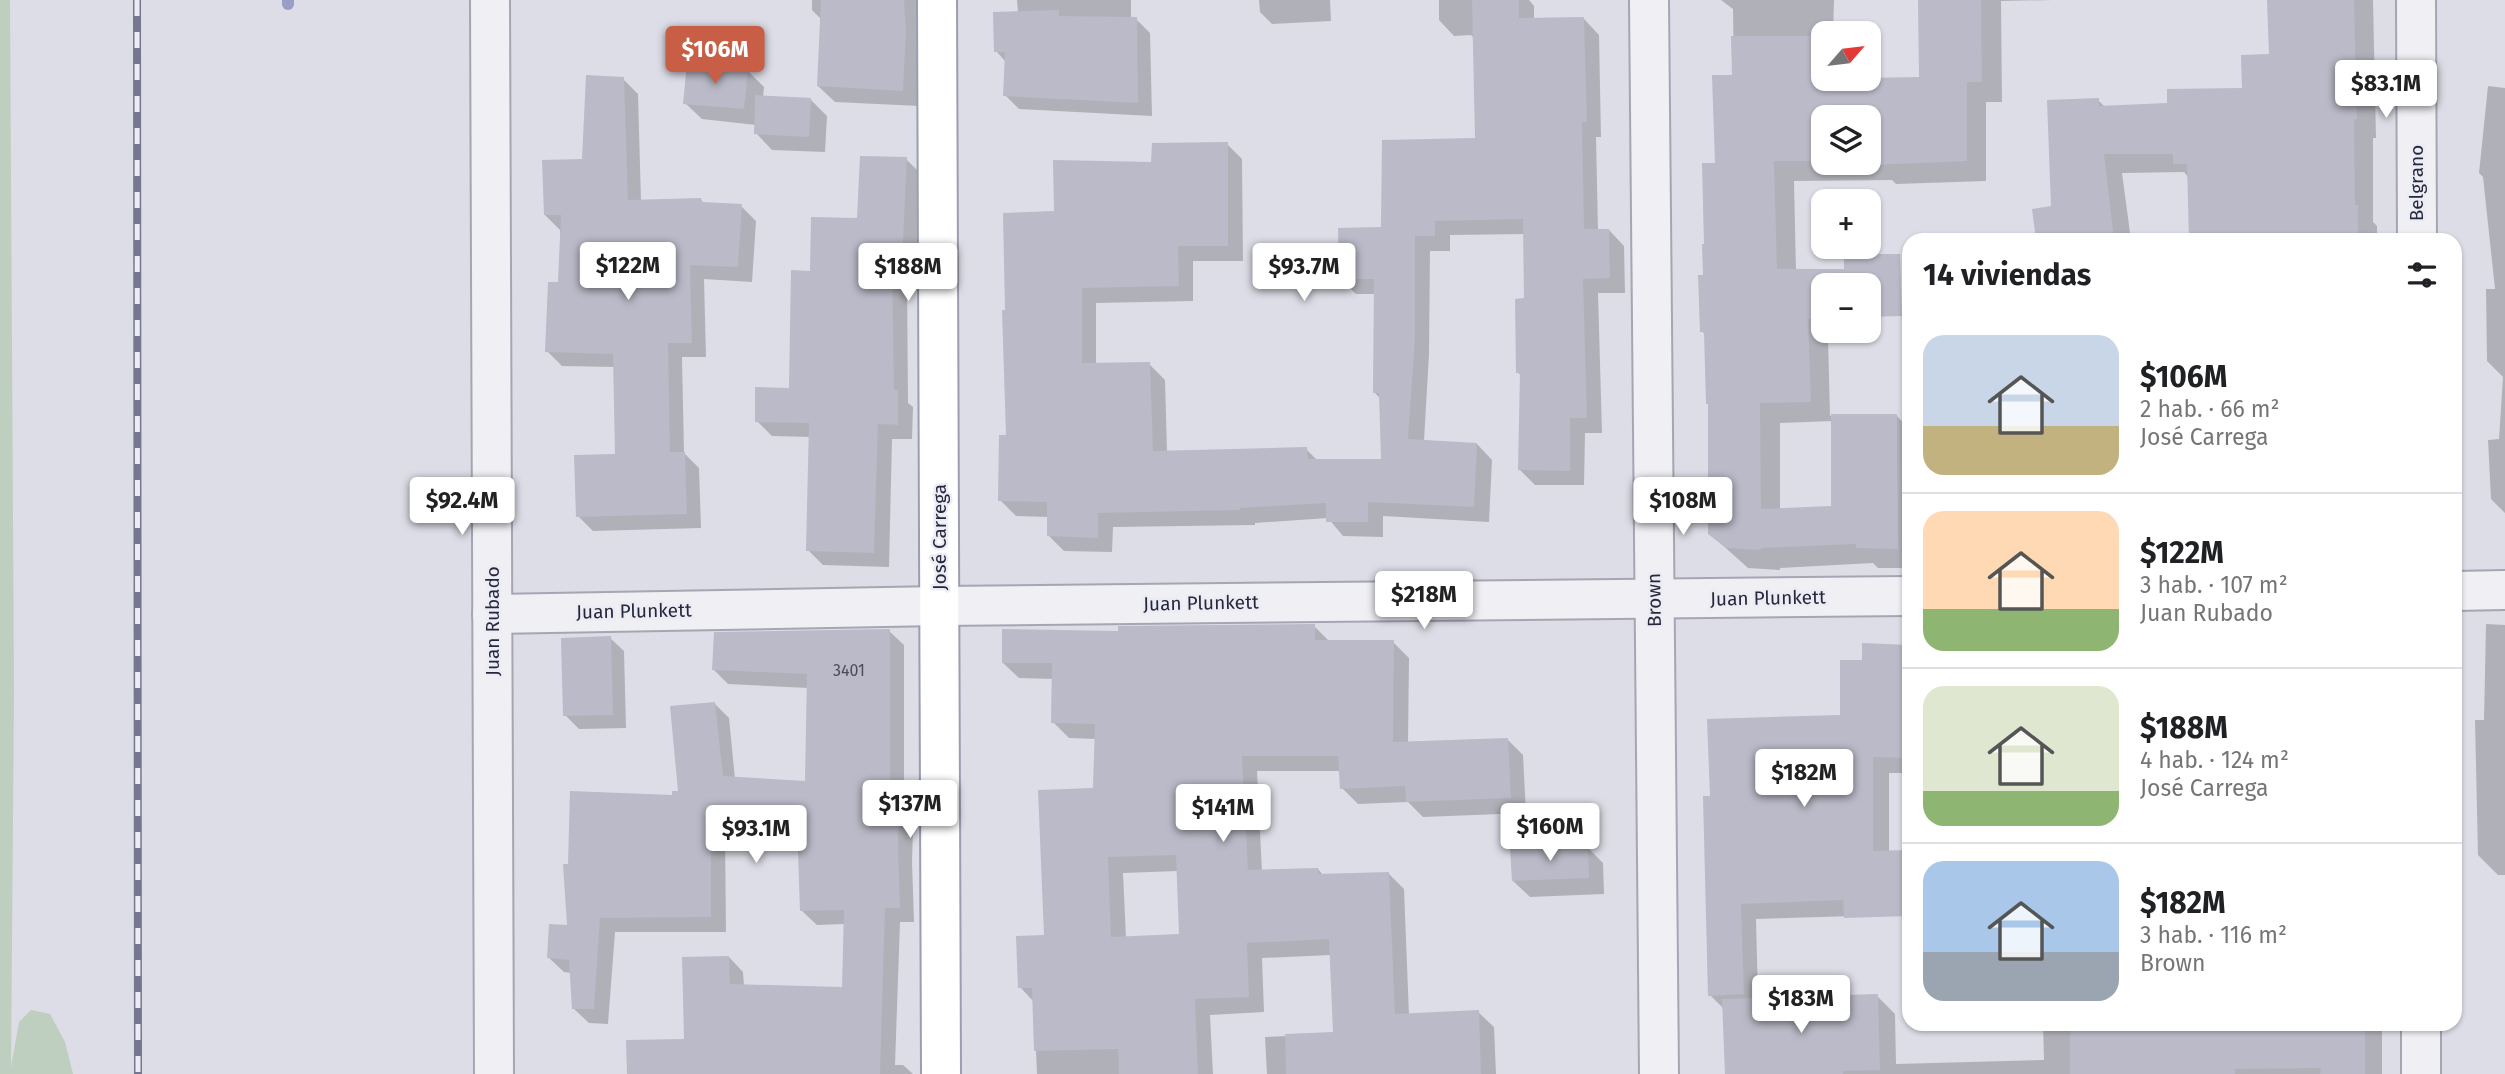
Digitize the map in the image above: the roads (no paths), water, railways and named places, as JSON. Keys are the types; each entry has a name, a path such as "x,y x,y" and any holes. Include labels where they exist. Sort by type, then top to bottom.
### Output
{"main road":[{"name":"José Carrega","path":"937,0 941,1074"}],"street":[{"name":"Juan Rubado","path":"490,0 494,1074"},
{"name":"Brown","path":"1648,0 1659,1074"},
{"name":"Belgrano","path":"2416,0 2417,233"},
{"path":"2462,591 2505,590"},
{"name":"Juan Plunkett","path":"492,614 939,606 1902,596"},
{"path":"2421,1031 2421,1074"}],"railway":[{"path":"137,0 138,1074"}]}
